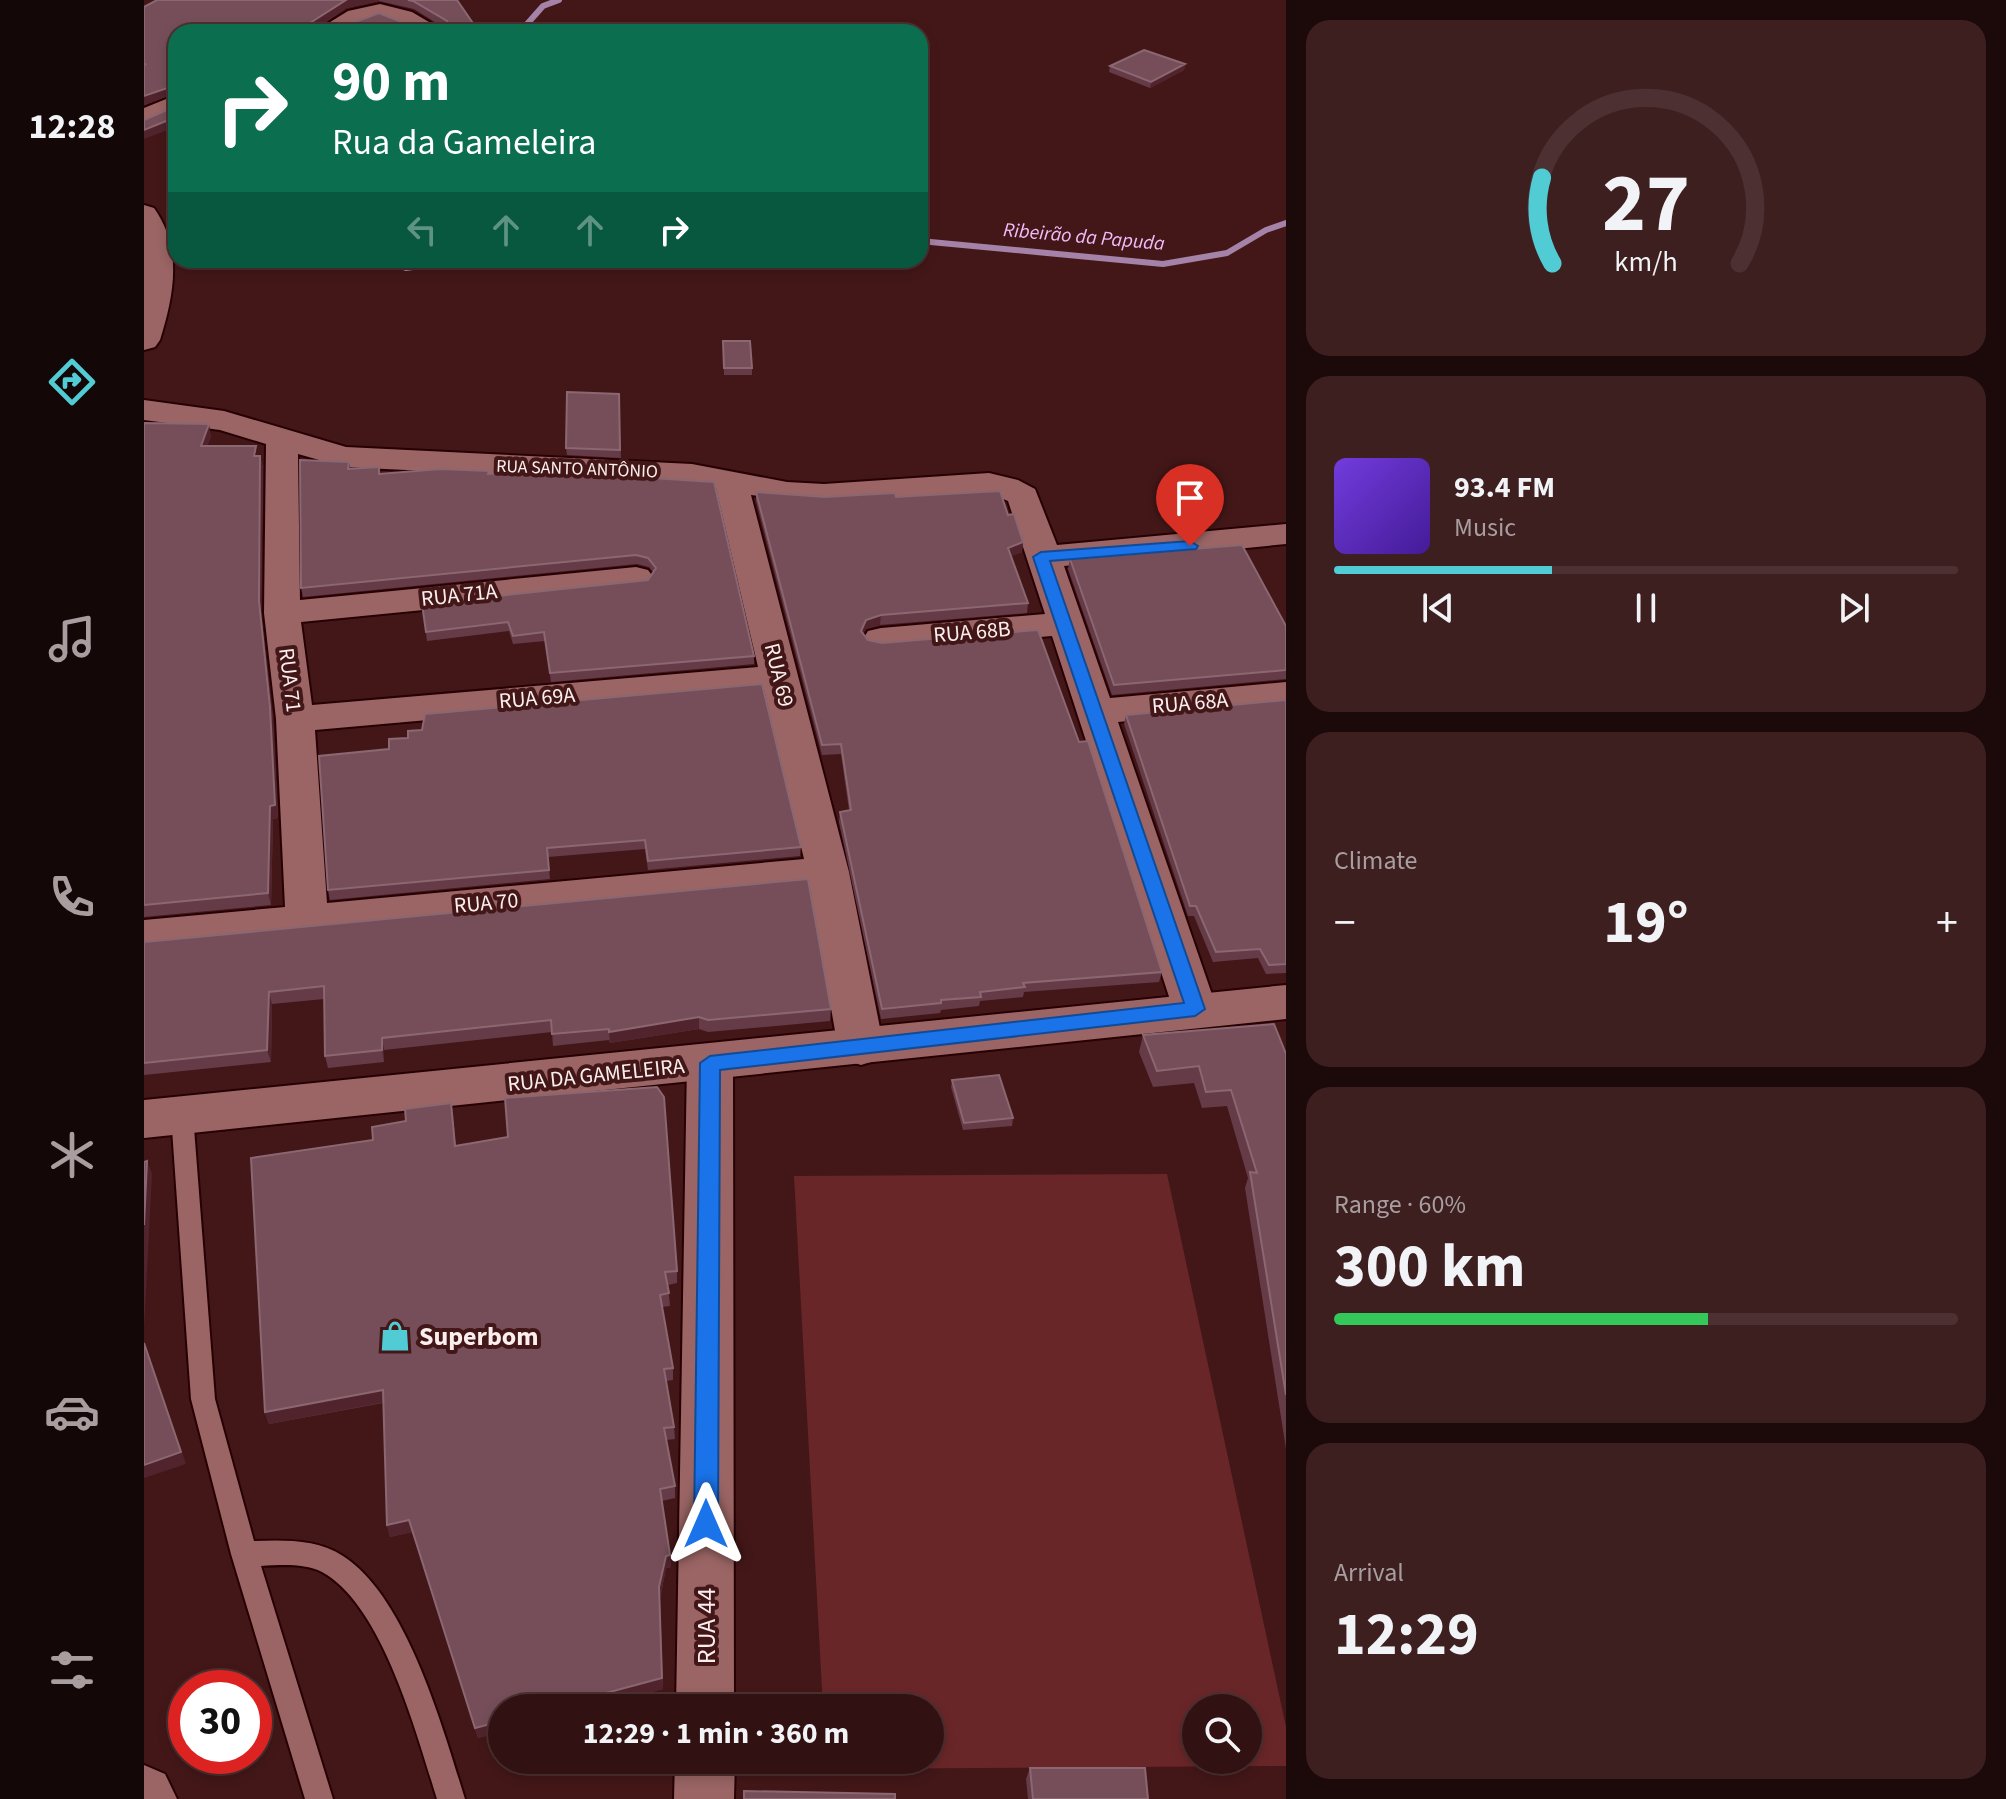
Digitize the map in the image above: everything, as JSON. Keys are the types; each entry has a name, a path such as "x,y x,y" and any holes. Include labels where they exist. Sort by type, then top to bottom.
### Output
{"street":[{"path":"339,24 353,15 376,9 394,12 418,24"},
{"path":"144,118 168,107"},
{"path":"144,340 157,283 158,258 147,218"},
{"name":"RUA SANTO ANTÔNIO","path":"144,410 224,421 344,457 650,471 730,479 787,492 824,494 997,483 1023,496 1041,557"},
{"name":"RUA 71","path":"282,440 282,613 295,719 307,920"},
{"name":"RUA 69","path":"730,479 828,872 861,1048"},
{"path":"1195,1009 1041,557 1164,548 1286,534"},
{"name":"RUA 71A","path":"282,613 636,578"},
{"name":"RUA 68B","path":"881,639 1064,624"},
{"name":"RUA 69A","path":"295,719 780,677"},
{"name":"RUA 68A","path":"1094,712 1286,694"},
{"name":"RUA 70","path":"144,936 828,872"},
{"name":"RUA DA GAMELEIRA","path":"163,1117 861,1048 1195,1009 1286,1002"},
{"name":"RUA 44","path":"705,1694 710,1063"},
{"path":"704,1799 705,1774"}],"lane":[{"path":"163,1117 203,1399 244,1554 319,1799"},
{"path":"244,1554 298,1553 310,1557 335,1566 366,1597 405,1662 451,1799"}],"shaded area":[{"path":"1167,1174 1286,1727 1286,1766 1262,1766 1262,1694 1182,1694 1182,1767 944,1768 944,1694 822,1694 794,1176"}],"building":[{"path":"157,0 346,0 311,24 168,24 168,88 144,96 144,7"},
{"path":"408,0 457,0 474,24 448,24"},
{"path":"379,13 406,24 350,24"},
{"path":"1144,50 1185,64 1151,82 1110,66"},
{"path":"168,110 168,120 144,130 144,120"},
{"path":"723,341 750,341 752,368 724,368"},
{"path":"567,392 619,394 620,450 566,448"},
{"path":"144,423 209,424 201,446 256,446 254,456 260,456 259,601 270,707 275,805 270,806 268,893 144,905"},
{"path":"300,460 349,462 348,469 379,467 379,474 441,469 489,471 488,474 542,471 714,482 754,656 550,673 544,632 513,636 508,622 426,632 422,604 648,580 656,568 648,558 636,555 301,588"},
{"path":"1000,491 1008,515 1014,514 1023,542 1008,548 1028,603 881,615 866,620 861,631 868,640 882,643 1038,630 1079,742 1088,741 1162,972 1023,983 1025,987 980,992 981,997 882,1009 840,812 851,810 841,744 822,745 756,492 825,497 895,493 896,497"},
{"path":"1242,545 1286,626 1286,670 1114,685 1070,559"},
{"path":"762,684 801,847 648,861 645,840 547,848 549,870 328,890 319,756 389,749 389,739 408,738 408,731 422,730 425,714"},
{"path":"1286,700 1286,964 1269,965 1260,949 1216,952 1196,906 1190,906 1126,715"},
{"path":"808,879 831,1009 708,1020 699,1017 609,1032 609,1029 552,1034 551,1020 382,1038 382,1050 325,1056 324,986 269,992 267,1050 144,1063 144,942"},
{"path":"1274,1024 1286,1054 1286,1395 1250,1172 1257,1173 1231,1090 1206,1092 1199,1066 1157,1071 1143,1035"},
{"path":"999,1075 1013,1118 964,1123 952,1080"},
{"path":"657,1087 664,1097 677,1271 665,1272 669,1293 660,1295 673,1368 664,1369 674,1427 664,1428 675,1486 660,1489 670,1555 666,1556 659,1587 662,1678 602,1694 488,1694 488,1725 475,1728 409,1520 387,1525 383,1390 265,1412 251,1158 373,1140 372,1127 406,1121 405,1109 451,1103 455,1146 508,1137 505,1098"},
{"path":"147,1161 144,1225 144,1162"},
{"path":"144,1343 181,1452 144,1465"},
{"path":"1030,1768 1145,1768 1148,1799 1033,1799"},
{"path":"744,1791 895,1794 895,1799 744,1799"}],"waterway":[{"path":"527,24 543,6 559,0"},
{"name":"Ribeirão da Papuda","path":"928,242 1163,264 1227,253 1266,230 1286,223"}],"place":[{"name":"Superbom","path":"395,1336"}],"route":[{"path":"706,1524 710,1063 1195,1009 1041,557 1190,546"}]}
